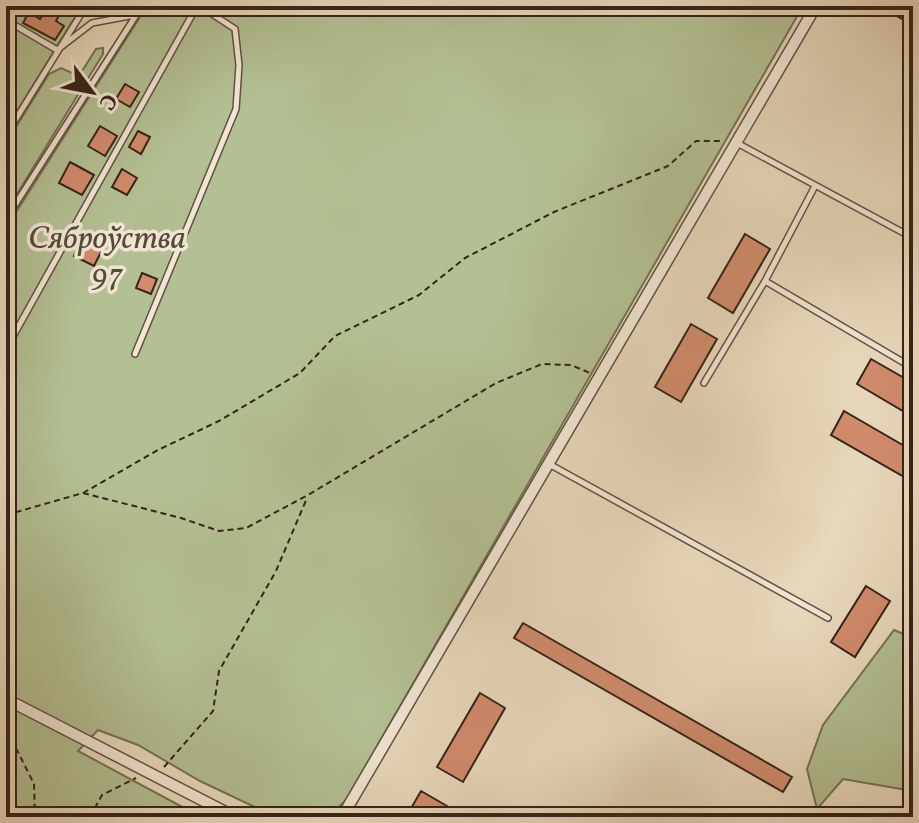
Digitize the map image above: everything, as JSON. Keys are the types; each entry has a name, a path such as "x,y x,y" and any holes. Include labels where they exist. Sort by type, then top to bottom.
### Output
{"street":[{"path":"342,817 598,377 730,141 816,6"},
{"path":"6,699 235,817"}],"lane":[{"path":"6,135 9,123 86,6"},
{"path":"6,219 142,6"},
{"path":"6,349 199,6 235,29 239,65 236,109 135,354"},
{"path":"57,50 92,23 136,15"},
{"path":"6,20 57,50"},
{"path":"730,141 913,238"},
{"path":"704,383 765,281 815,186"},
{"path":"765,281 913,368"},
{"path":"548,463 828,618"}],"path":[{"path":"6,515 83,493 158,450 219,421 300,373 335,336 419,295 465,258 554,212 668,166 696,141 730,141"},
{"path":"83,493 219,531 246,528 308,495 496,383 542,364 571,365 598,377"},
{"path":"90,817 102,795 163,768 213,711 219,671 276,571 308,495"},
{"path":"6,720 10,736 34,784 35,817"}],"green space":[{"path":"6,6 82,6 6,129"},
{"name":"Сяброўства 97","path":"147,6 803,6 346,800 328,817 276,817 200,781 138,745 98,730 78,751 201,817 6,817 6,228"},
{"path":"103,48 103,54 6,212 6,143 49,74 61,68 79,76 96,49"},
{"path":"894,630 913,638 913,791 843,779 817,809 807,769 823,725"}],"building":[{"path":"48,6 64,6 56,21 64,26 55,40 23,23 29,12 40,19"},
{"path":"879,6 913,6 913,25"},
{"path":"125,84 139,92 130,107 116,99"},
{"path":"100,126 117,136 105,156 88,146"},
{"path":"138,131 150,137 141,154 129,147"},
{"path":"70,162 94,175 82,195 59,183"},
{"path":"122,169 137,178 127,195 112,187"},
{"path":"745,234 770,249 733,313 708,298"},
{"path":"82,240 102,250 94,266 74,256"},
{"path":"142,273 157,279 151,294 136,288"},
{"path":"691,324 717,339 681,402 655,387"},
{"path":"871,359 913,383 913,417 857,384"},
{"path":"844,411 913,451 913,482 831,435"},
{"path":"866,586 890,601 855,657 831,642"},
{"path":"523,623 792,777 783,792 514,638"},
{"path":"480,693 505,708 463,782 437,767"},
{"path":"421,791 447,806 440,817 406,817"}]}
